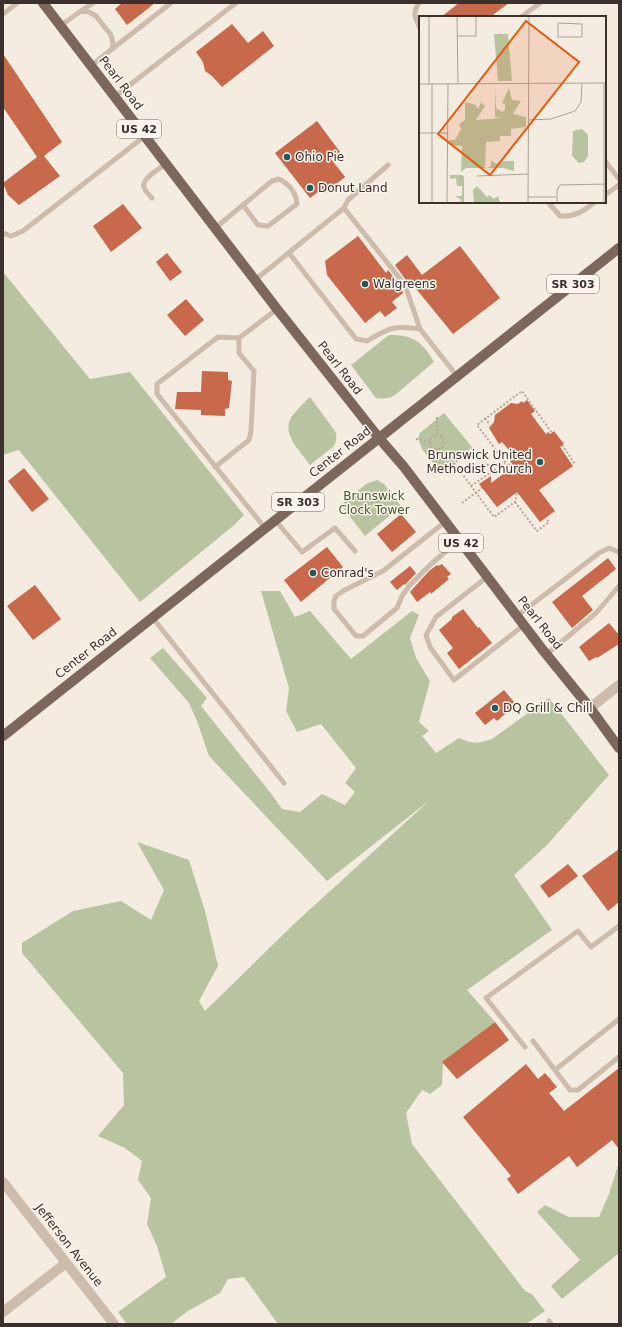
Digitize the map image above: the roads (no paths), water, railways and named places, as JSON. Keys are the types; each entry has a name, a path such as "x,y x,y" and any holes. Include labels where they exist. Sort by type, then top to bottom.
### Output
{"main road":[{"name":"Pearl Road","path":"42,3 277,309 379,438 404,467 517,616 590,708 619,748"},
{"name":"Center Road","path":"3,736 619,248"}],"street":[{"path":"590,708 619,685"},
{"name":"Jefferson Avenue","path":"3,1182 114,1324"},
{"path":"3,1312 66,1262"}],"lane":[{"path":"3,14 17,3"},
{"path":"60,26 93,3"},
{"path":"91,66 171,3"},
{"path":"114,96 236,3"},
{"path":"419,3 415,9 415,18 419,26"},
{"path":"522,16 540,3"},
{"path":"81,11 89,12 96,16 111,35 113,43 112,49"},
{"path":"3,233 11,236 23,231 145,136"},
{"path":"606,162 619,179"},
{"path":"152,198 144,188 144,183 146,179 166,164"},
{"path":"255,280 344,208 348,200 388,165"},
{"path":"215,228 272,181 279,179 286,183 296,196 297,204 268,226 258,224 243,205"},
{"path":"606,194 619,185"},
{"path":"549,203 560,216 570,216 584,210 594,203"},
{"path":"344,208 405,285 420,329 458,376"},
{"path":"289,253 356,339 367,341 387,329 402,326 420,329"},
{"path":"265,528 157,394 157,384 218,337 239,338 277,309"},
{"path":"215,467 249,440 251,431 254,371 239,353 239,338"},
{"path":"275,520 302,552 335,528 354,551"},
{"path":"445,522 383,571 336,596 334,601 334,609 356,636 363,636 397,608 402,596 409,586 430,565 459,540"},
{"path":"517,616 599,553 609,548 619,552"},
{"path":"487,577 436,617 426,635 430,647 454,680 524,625"},
{"path":"547,654 596,613 619,586"},
{"path":"152,617 284,783"},
{"path":"525,1047 486,998 578,930 591,947 619,926"},
{"path":"555,1070 619,1019"},
{"path":"532,1041 570,1090 578,1090 619,1057"}],"place":[{"name":"Ohio Pie","path":"287,157"},
{"name":"Donut Land","path":"310,188"},
{"name":"Walgreens","path":"365,284"},
{"name":"Brunswick United Methodist Church","path":"540,462"},
{"name":"Conrad's","path":"313,573"},
{"name":"DQ Grill & Chill","path":"495,708"}],"park label":[{"name":"Brunswick Clock Tower","path":"374,503"}]}
